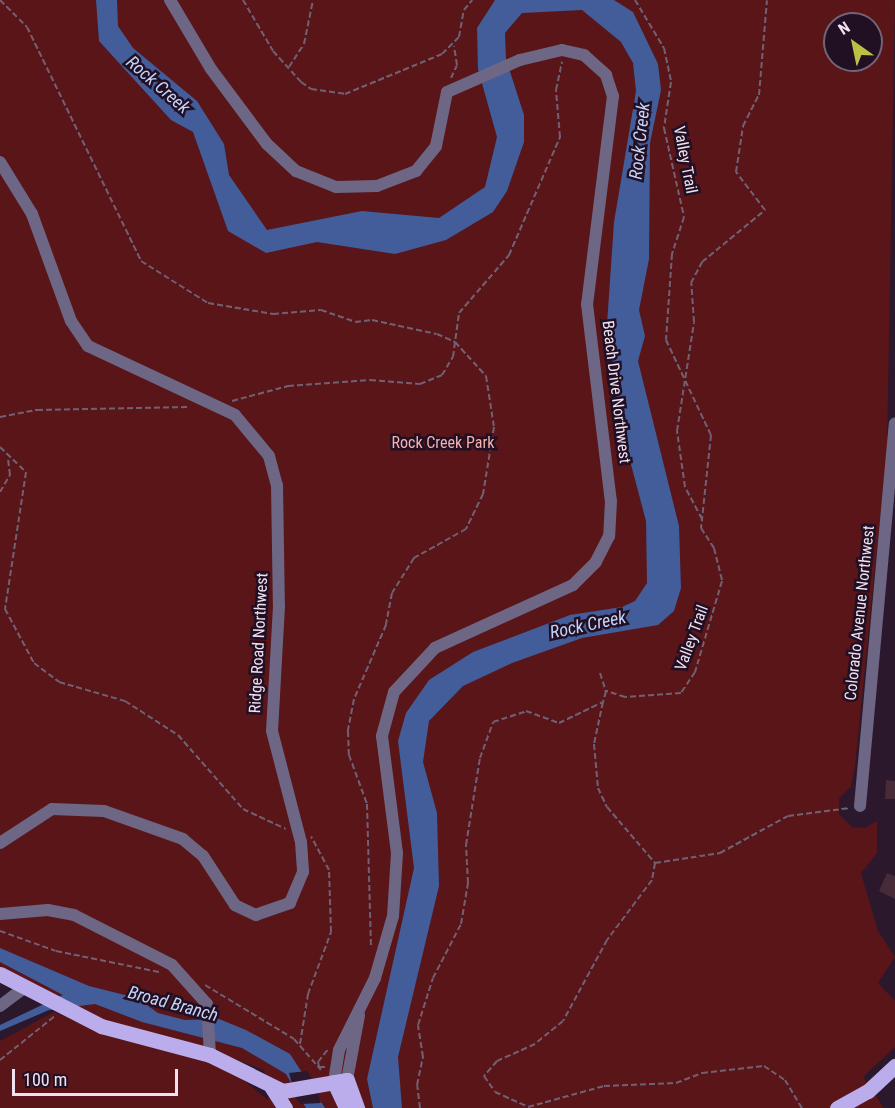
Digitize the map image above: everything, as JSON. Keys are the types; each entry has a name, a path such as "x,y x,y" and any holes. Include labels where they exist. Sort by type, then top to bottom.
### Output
{"main road":[{"path":"0,974 65,1009 118,1032 211,1047 272,1088 286,1108"},
{"path":"837,1108 862,1096 895,1066"},
{"path":"250,1073 292,1088"},
{"path":"272,1088 292,1088 330,1080 353,1108"}],"street":[{"path":"170,0 248,120 283,160 320,184 363,188 416,171 436,146 447,92"},
{"name":"Beach Drive Northwest","path":"330,1080 384,955 395,902 397,845 381,736 394,692 435,648 573,585 596,562 609,536 612,508 587,304 613,96 606,75 590,59 569,51 546,53 460,82 447,92"},
{"name":"Ridge Road Northwest","path":"0,162 32,214 80,337 102,356 211,405 248,425 265,447 276,477 279,606 272,731 298,832 303,868 296,893 278,911 260,916 235,906 203,856 183,839 104,811 52,809 0,843"},
{"name":"Colorado Avenue Northwest","path":"860,806 895,423"},
{"path":"0,914 48,910 78,916 189,978 211,1018 211,1047"},
{"path":"0,1006 24,987"},
{"path":"286,1108 292,1088"}],"path":[{"path":"0,0 32,36 127,241 141,261 208,303 273,314 337,312 355,322 372,320 455,342 486,376 494,427 486,482 466,529 414,558 392,592 387,625 354,699 348,731 349,755 367,804 371,958"},
{"path":"243,0 288,67 311,89 345,94 427,64 453,46 472,0"},
{"path":"288,67 304,44 313,0"},
{"name":"Valley Trail","path":"606,691 625,698 675,697 694,672 722,581 702,520 712,445 687,375 666,340 665,319 672,254 684,217 664,128 671,82 664,48 635,0"},
{"path":"702,520 685,487 677,431 694,322 691,283 702,261 765,210 736,172 743,126 759,95 767,0"},
{"path":"447,92 457,65 453,46"},
{"path":"0,417 37,410 126,412 211,405 288,386 435,381 453,357 459,313 509,255 560,137 556,90 564,65 546,53"},
{"path":"0,447 8,459 9,475 0,492"},
{"path":"8,459 19,462 26,472 4,609 34,663 59,682 125,701 178,735 243,809 270,825 315,837 332,888 331,932 308,994 300,1044"},
{"path":"600,673 606,691 594,744 598,788 607,807 655,863"},
{"path":"420,1108 417,1085 423,1057 417,1046 418,1025 433,978 461,924 468,883 466,845 480,758 493,722 526,711 559,723 603,702"},
{"path":"655,863 720,853 788,816 860,806"},
{"path":"655,863 652,880 608,940 563,1021 535,1044 497,1061 486,1071 487,1082 509,1102 528,1107 604,1086 676,1083 702,1073 764,1066 785,1080 801,1108"},
{"path":"0,931 56,951 166,973"},
{"path":"189,978 223,992 300,1044 330,1080"},
{"path":"0,1060 65,1009"}],"green space":[{"name":"Rock Creek Park","path":"0,0 895,0 887,451 855,766 851,787 839,798 839,814 852,827 865,828 877,821 877,853 861,873 878,931 895,957 878,983 895,1001 895,1047 863,1077 884,1108 0,1108 0,1041 54,1012 108,1036 205,1060 232,1071 268,1100 269,1093 264,1070 194,1044 106,1022 0,967"}],"water":[{"name":"Rock Creek","path":"96,0 117,0 118,26 133,48 197,101 224,144 229,175 267,230 362,211 439,218 485,187 497,137 478,69 477,28 495,0 614,0 633,12 658,64 661,90 650,143 649,259 639,310 645,336 638,361 679,526 681,588 674,611 658,625 582,638 512,663 463,686 429,721 423,762 437,813 439,886 398,1057 402,1108 373,1108 367,1079 414,868 398,741 406,713 429,680 473,652 570,615 622,607 635,601 647,583 646,521 620,423 607,324 614,222 636,91 633,63 621,42 582,10 522,13 505,33 506,59 524,115 524,142 507,191 493,212 446,240 395,254 317,242 266,253 228,231 193,132 171,120 99,41"},
{"path":"0,948 89,986 137,998 158,1013 185,1020 219,1019 246,1030 290,1054 325,1108 306,1108 286,1074 242,1048 142,1022 95,1004 49,1010 0,1031 0,1025 63,995 0,962"}],"pier":[{"path":"307,1071 314,1082 321,1103 301,1104 296,1098 289,1073"}],"building":[{"path":"886,780 895,781 895,799 885,799"},
{"path":"887,873 895,876 895,899 879,891"}],"water label":[{"name":"Broad Branch","path":"173,1004"}]}
